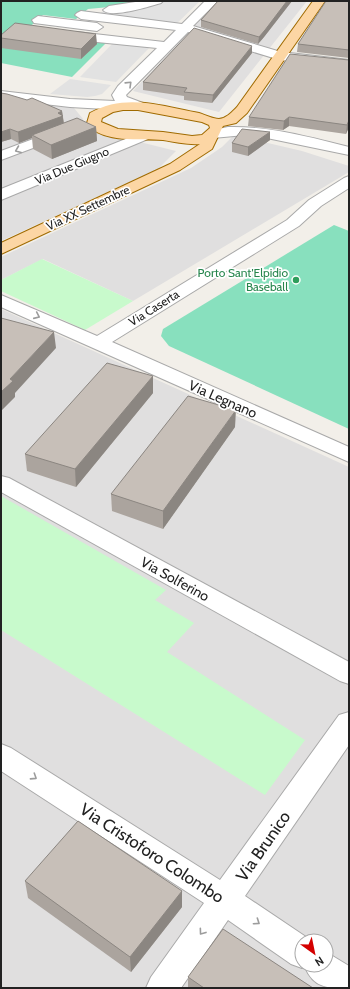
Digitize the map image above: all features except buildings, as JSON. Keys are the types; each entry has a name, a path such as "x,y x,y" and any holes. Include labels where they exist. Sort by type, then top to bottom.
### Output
{"main road":[{"path":"214,130 210,120 138,106 110,108 94,118 97,126 104,129 129,135 161,136 182,140 197,140 214,130 244,121 280,56 319,1"},
{"path":"195,116 244,121"},
{"name":"Via XX Settembre","path":"1,249 175,167 207,146 214,130"},
{"path":"175,167 184,154 182,140"}],"street":[{"path":"84,19 97,11 128,8 157,1"},
{"path":"138,106 121,100 119,95 187,28 212,1"},
{"path":"84,19 177,37"},
{"path":"168,46 39,26 84,19 187,28 280,56 349,64"},
{"path":"1,95 123,106"},
{"path":"1,156 94,118 81,106 70,102"},
{"path":"214,130 234,130 244,121 308,142 349,159"},
{"name":"Via Due Giugno","path":"1,195 143,136"},
{"path":"308,142 349,151"},
{"name":"Via Caserta","path":"98,343 293,223 315,203 349,181"},
{"name":"Via Caserta","path":"293,223 332,209 349,198"},
{"name":"Via Legnano","path":"1,300 349,455"},
{"name":"Via Solferino","path":"1,483 349,674"},
{"name":"Via Brunico","path":"162,988 349,723"},
{"name":"Via Cristoforo Colombo","path":"1,756 225,900 294,947"},
{"path":"332,973 349,984"}],"shaded area":[{"path":"157,1 200,1 170,30 93,20 103,11"},
{"path":"218,1 307,1 219,112 133,91"},
{"path":"114,42 151,46 116,82 80,77"},
{"path":"70,79 111,85 102,94 95,96 87,97 50,94"},
{"path":"1,99 74,108 83,119 84,128 176,151 158,169 1,241"},
{"path":"234,135 302,151 349,166 349,172 133,301 43,259 1,280 1,257 191,168 222,147"},
{"path":"1,309 349,467 349,988 1,988"}],"green space":[{"path":"1,1 144,1 120,6 88,9 76,19 43,15 24,32 107,42 72,77 1,63"},
{"name":"Porto Sant'Elpidio Baseball","path":"334,225 349,231 349,429 169,346 161,336 163,329"},
{"path":"42,259 133,301 85,330 1,291 1,280"},
{"path":"1,496 166,590 155,600 194,623 167,652 305,740 265,795 1,630"}],"place":[{"name":"Porto Sant'Elpidio Baseball","path":"296,280"}]}
